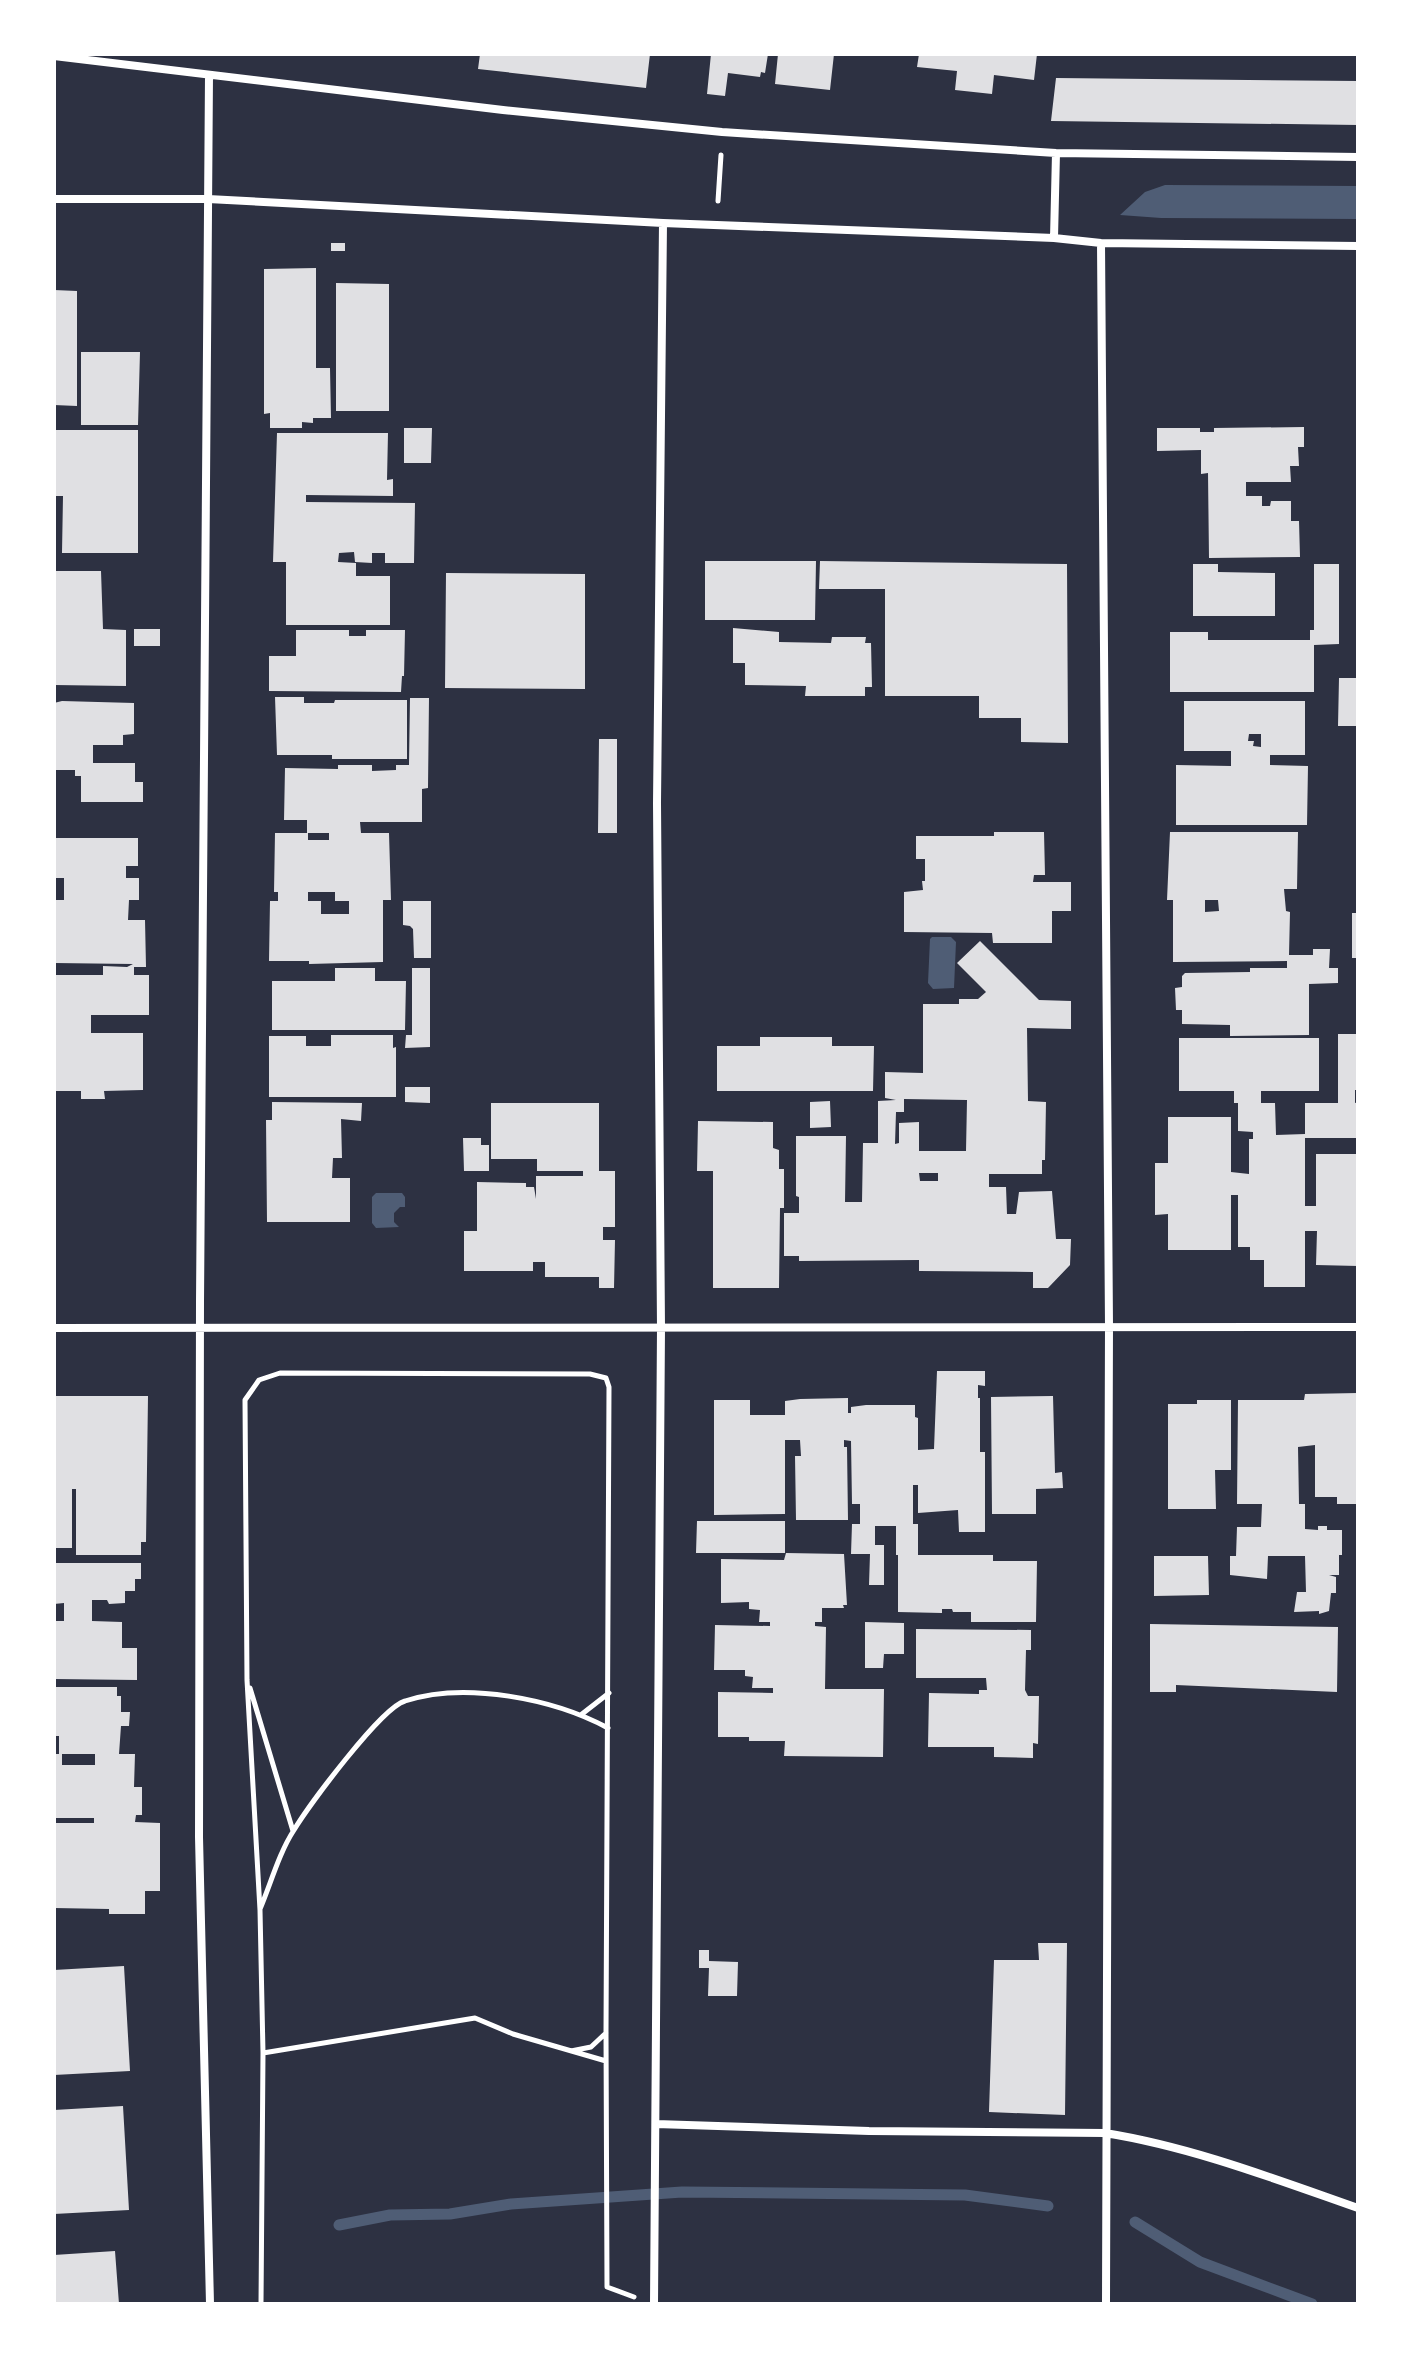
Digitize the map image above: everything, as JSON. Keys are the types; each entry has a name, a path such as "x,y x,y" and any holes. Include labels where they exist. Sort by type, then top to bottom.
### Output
{"street":[{"path":"54,56 503,110 722,132 1056,153 1358,157"},
{"path":"209,75 199,1837 210,2304"},
{"path":"1054,238 1056,153"},
{"path":"54,199 208,199 663,223 1054,238 1101,243 1358,246"},
{"path":"654,2304 661,1328 657,787 663,223"},
{"path":"1101,243 1109,1326 1106,2304"},
{"path":"54,1328 1358,1327"},
{"path":"656,2124 869,2131 1105,2133 1220,2160 1358,2208"}],"path":[{"path":"718,201 721,150"},
{"path":"261,2304 263,2053 260,1910 247,1680 245,1400 259,1380 280,1373 590,1374 606,1378 609,1387 607,2287 642,2300"},
{"path":"247,1680 293,1831"},
{"path":"582,1714 609,1693"},
{"path":"260,1910 293,1831 372,1727 403,1701 450,1694 508,1696 545,1702 582,1714 608,1728"},
{"path":"263,2053 475,2018 513,2034 606,2061"},
{"path":"570,2051 591,2047 606,2033"}],"water":[{"path":"1165,185 1358,186 1358,219 1120,215 1145,192"},
{"path":"932,937 951,937 956,942 954,988 933,989 928,983"},
{"path":"376,1193 402,1193 405,1197 405,1207 394,1213 394,1222 399,1227 376,1228 372,1223 372,1197"}],"building":[{"path":"480,54 650,54 646,88 478,69"},
{"path":"711,54 768,54 765,73 761,72 760,77 728,73 725,96 707,94"},
{"path":"778,54 834,54 830,90 775,84"},
{"path":"919,54 1037,54 1034,80 994,75 992,94 955,90 957,71 917,67"},
{"path":"1056,78 1358,81 1358,125 1051,121"},
{"path":"331,243 345,243 345,251 331,251"},
{"path":"316,268 316,368 330,368 331,418 313,418 313,423 302,422 302,428 270,428 270,413 264,414 264,269"},
{"path":"336,283 389,284 389,411 336,411"},
{"path":"54,290 77,291 77,406 54,405"},
{"path":"81,352 140,352 138,425 81,425"},
{"path":"1304,427 1304,447 1298,447 1299,466 1290,466 1291,482 1246,482 1246,496 1262,496 1262,506 1270,506 1271,501 1291,501 1291,521 1299,521 1300,557 1209,558 1208,473 1201,474 1201,450 1157,451 1157,428 1200,428 1200,432 1214,432 1214,428"},
{"path":"404,428 432,428 431,463 404,463"},
{"path":"54,430 138,430 138,553 62,553 63,496 54,496"},
{"path":"277,433 388,433 387,480 393,479 393,496 306,495 306,502 415,503 414,563 385,563 385,553 372,553 372,563 355,562 354,552 339,553 338,562 356,563 356,576 390,576 390,625 286,625 286,562 273,562"},
{"path":"705,561 816,561 815,620 705,620"},
{"path":"820,561 1067,564 1068,743 1021,742 1021,718 979,718 979,696 885,696 885,589 819,589"},
{"path":"1193,564 1218,564 1218,572 1275,573 1275,616 1193,616"},
{"path":"1314,564 1339,564 1339,644 1314,645 1314,692 1170,692 1170,632 1208,632 1208,640 1310,640 1310,630 1314,630"},
{"path":"54,571 101,571 103,629 126,630 126,686 54,685"},
{"path":"446,573 585,574 585,689 445,688"},
{"path":"733,628 779,632 779,642 831,643 832,637 866,637 865,643 871,643 872,687 865,687 865,696 805,696 806,686 745,685 745,663 733,663"},
{"path":"134,629 160,629 160,646 134,646"},
{"path":"296,630 349,630 349,636 366,636 366,630 405,630 401,692 269,691 269,656 296,656"},
{"path":"1339,678 1358,678 1358,726 1338,726"},
{"path":"275,697 304,697 304,703 407,700 407,759 277,755"},
{"path":"410,698 429,698 428,788 422,789 422,822 360,822 361,833 389,833 391,900 383,900 383,962 309,964 309,961 269,961 270,901 278,901 278,892 274,892 275,833 307,833 307,820 284,820 285,768 338,769 338,765 372,765 372,771 396,770 396,765 409,765","holes":["308,833 329,833 329,840 308,840","308,892 335,892 335,901 349,901 349,914 321,914 321,901 308,901"]},
{"path":"1184,701 1305,701 1305,755 1270,755 1270,765 1308,766 1307,825 1176,825 1176,765 1231,766 1231,751 1184,751","holes":["1249,734 1261,734 1261,747 1253,746 1254,741 1248,741"]},
{"path":"54,703 134,703 134,734 123,735 123,745 93,745 93,763 135,763 135,782 143,782 143,802 81,802 81,776 75,776 75,770 54,770"},
{"path":"599,739 617,739 617,833 598,833"},
{"path":"994,832 1044,832 1045,875 1034,875 1033,882 1071,882 1071,911 1052,911 1052,943 993,943 992,933 904,932 904,892 923,890 922,881 925,881 925,859 916,859 916,836 994,836"},
{"path":"1170,832 1298,832 1297,889 1284,889 1286,911 1290,912 1289,955 1313,955 1313,949 1330,949 1329,968 1338,968 1338,983 1309,984 1309,1035 1230,1036 1230,1025 1182,1024 1182,1010 1176,1010 1175,988 1182,987 1185,973 1287,968 1287,961 1173,962 1173,900 1167,900","holes":["1205,900 1218,900 1219,911 1205,912"]},
{"path":"54,838 138,838 138,866 126,866 126,878 139,878 139,900 129,900 128,920 145,920 146,967 134,967 134,975 149,975 149,1015 91,1015 91,1033 143,1033 143,1090 104,1091 105,1099 81,1099 81,1091 54,1091 54,975 103,975 103,966 127,967 133,964 54,963 54,900 64,900 64,878 54,878"},
{"path":"403,901 431,901 431,958 414,958 413,929 403,925"},
{"path":"1352,913 1358,913 1358,958 1352,958"},
{"path":"980,941 1039,1000 1071,1001 1071,1029 1027,1028 1028,1101 1046,1102 1042,1174 989,1174 989,1187 1006,1187 1007,1214 1016,1214 1019,1192 1052,1191 1056,1239 1071,1239 1070,1265 1048,1288 1033,1288 1033,1272 919,1271 919,1260 799,1261 799,1256 784,1256 784,1213 799,1213 796,1136 846,1136 845,1202 862,1202 863,1143 878,1143 878,1101 896,1100 885,1098 885,1072 923,1073 923,1004 959,1004 959,999 978,999 986,992 957,963","holes":["904,1099 967,1100 966,1151 919,1151 919,1122 899,1123 899,1143 895,1144 896,1112 904,1112","919,1173 938,1173 938,1181 920,1181"]},
{"path":"335,968 375,968 375,981 406,981 405,1030 272,1030 272,981 335,981"},
{"path":"412,968 430,968 430,1047 405,1048 406,1035 412,1035"},
{"path":"1338,1034 1358,1034 1358,1090 1355,1090 1355,1103 1358,1102 1358,1138 1305,1138 1305,1206 1316,1206 1316,1154 1358,1154 1358,1266 1316,1265 1317,1231 1305,1231 1305,1287 1264,1287 1264,1260 1250,1260 1250,1247 1238,1247 1238,1195 1231,1195 1231,1250 1168,1250 1168,1214 1155,1215 1155,1163 1168,1163 1168,1117 1231,1117 1231,1172 1249,1174 1249,1139 1253,1139 1253,1132 1238,1131 1238,1103 1234,1103 1234,1091 1179,1091 1179,1038 1319,1038 1319,1091 1261,1091 1261,1103 1275,1103 1276,1135 1305,1134 1305,1103 1338,1103"},
{"path":"331,1035 393,1035 393,1048 396,1047 396,1097 269,1097 269,1036 306,1036 306,1046 331,1046"},
{"path":"760,1037 832,1037 832,1046 874,1046 873,1091 717,1091 717,1046 760,1046"},
{"path":"405,1087 430,1087 430,1103 405,1102"},
{"path":"830,1101 831,1127 810,1128 810,1102"},
{"path":"272,1102 362,1103 361,1121 341,1119 342,1158 333,1158 332,1178 350,1178 350,1222 267,1222 266,1120 272,1120"},
{"path":"491,1103 599,1103 599,1171 615,1171 615,1227 603,1227 603,1240 615,1240 614,1288 599,1288 599,1277 545,1277 545,1262 533,1262 533,1271 464,1271 464,1231 477,1231 477,1182 526,1183 526,1187 534,1187 536,1199 536,1176 583,1176 583,1171 537,1171 537,1159 491,1159"},
{"path":"698,1121 773,1122 773,1148 779,1150 779,1169 784,1169 779,1288 713,1288 713,1171 697,1171"},
{"path":"463,1138 481,1138 481,1145 489,1145 489,1171 464,1171"},
{"path":"937,1371 985,1371 985,1386 978,1385 978,1398 980,1452 985,1452 985,1532 959,1532 958,1510 918,1513 918,1485 913,1485 913,1524 918,1524 918,1555 993,1555 993,1561 1037,1561 1036,1622 971,1622 971,1612 953,1612 952,1609 942,1609 942,1613 898,1612 896,1526 875,1526 875,1545 884,1545 884,1585 869,1585 870,1554 851,1554 852,1524 860,1524 860,1504 852,1504 851,1441 844,1440 844,1447 847,1447 848,1520 796,1520 795,1456 801,1456 800,1440 785,1440 785,1514 714,1515 714,1400 750,1400 750,1415 785,1415 785,1401 800,1399 848,1398 848,1413 851,1413 851,1407 866,1405 915,1405 918,1450 934,1449"},
{"path":"1358,1393 1358,1504 1337,1504 1337,1497 1315,1497 1315,1445 1298,1447 1299,1504 1305,1504 1305,1529 1318,1530 1318,1526 1327,1526 1327,1530 1342,1530 1342,1555 1339,1555 1339,1575 1329,1575 1336,1577 1336,1593 1331,1593 1329,1611 1319,1614 1319,1611 1294,1612 1297,1592 1306,1592 1305,1556 1268,1556 1267,1579 1230,1575 1230,1556 1236,1556 1237,1527 1261,1527 1262,1504 1237,1504 1238,1400 1304,1400 1305,1394"},
{"path":"54,1396 148,1396 146,1542 141,1542 141,1555 76,1555 76,1489 72,1489 72,1548 54,1548"},
{"path":"1053,1396 1055,1473 1062,1472 1063,1488 1036,1489 1036,1514 992,1514 991,1397"},
{"path":"1197,1400 1231,1400 1231,1470 1215,1470 1216,1509 1168,1509 1168,1404 1197,1404"},
{"path":"697,1521 785,1521 785,1553 696,1553"},
{"path":"786,1553 844,1554 847,1605 843,1605 844,1608 822,1608 822,1622 815,1622 815,1626 826,1627 825,1689 884,1689 883,1757 784,1756 785,1741 718,1737 718,1692 773,1693 773,1688 752,1688 753,1677 745,1676 745,1670 714,1670 715,1625 770,1626 770,1622 759,1622 760,1610 749,1609 749,1602 721,1603 721,1559 784,1560"},
{"path":"1154,1556 1208,1556 1209,1595 1154,1596"},
{"path":"54,1563 141,1563 141,1579 135,1579 135,1591 125,1591 125,1603 109,1604 107,1600 92,1600 92,1621 122,1622 122,1648 137,1648 137,1680 54,1679 54,1621 64,1621 64,1603 54,1604"},
{"path":"865,1622 904,1623 904,1654 884,1654 883,1668 865,1668"},
{"path":"1150,1624 1338,1627 1337,1692 1176,1685 1176,1692 1150,1692"},
{"path":"916,1629 1031,1630 1031,1650 1026,1650 1025,1690 1028,1696 1039,1696 1038,1744 1033,1743 1033,1758 994,1757 994,1747 928,1747 929,1693 979,1694 979,1690 987,1690 986,1678 916,1678"},
{"path":"55,1687 117,1687 117,1696 121,1696 121,1712 130,1712 129,1726 121,1726 119,1754 135,1754 134,1787 142,1787 142,1815 136,1815 135,1822 160,1823 160,1891 145,1891 145,1914 109,1914 109,1909 54,1908 54,1823 94,1823 94,1818 54,1818 54,1754 59,1754 59,1736 54,1736","holes":["62,1754 95,1754 95,1765 62,1765"]},
{"path":"1038,1943 1067,1943 1065,2115 989,2112 994,1960 1039,1960"},
{"path":"699,1950 709,1950 709,1961 738,1962 737,1996 708,1996 709,1968 699,1968"},
{"path":"124,1966 130,2071 54,2075 54,1970"},
{"path":"123,2106 129,2210 54,2214 54,2110"},
{"path":"115,2251 119,2304 54,2304 54,2255"}],"waterway":[{"path":"339,2225 390,2215 450,2214 511,2204 682,2192 965,2195 1048,2206"},
{"path":"1135,2222 1200,2262 1312,2304"}]}
